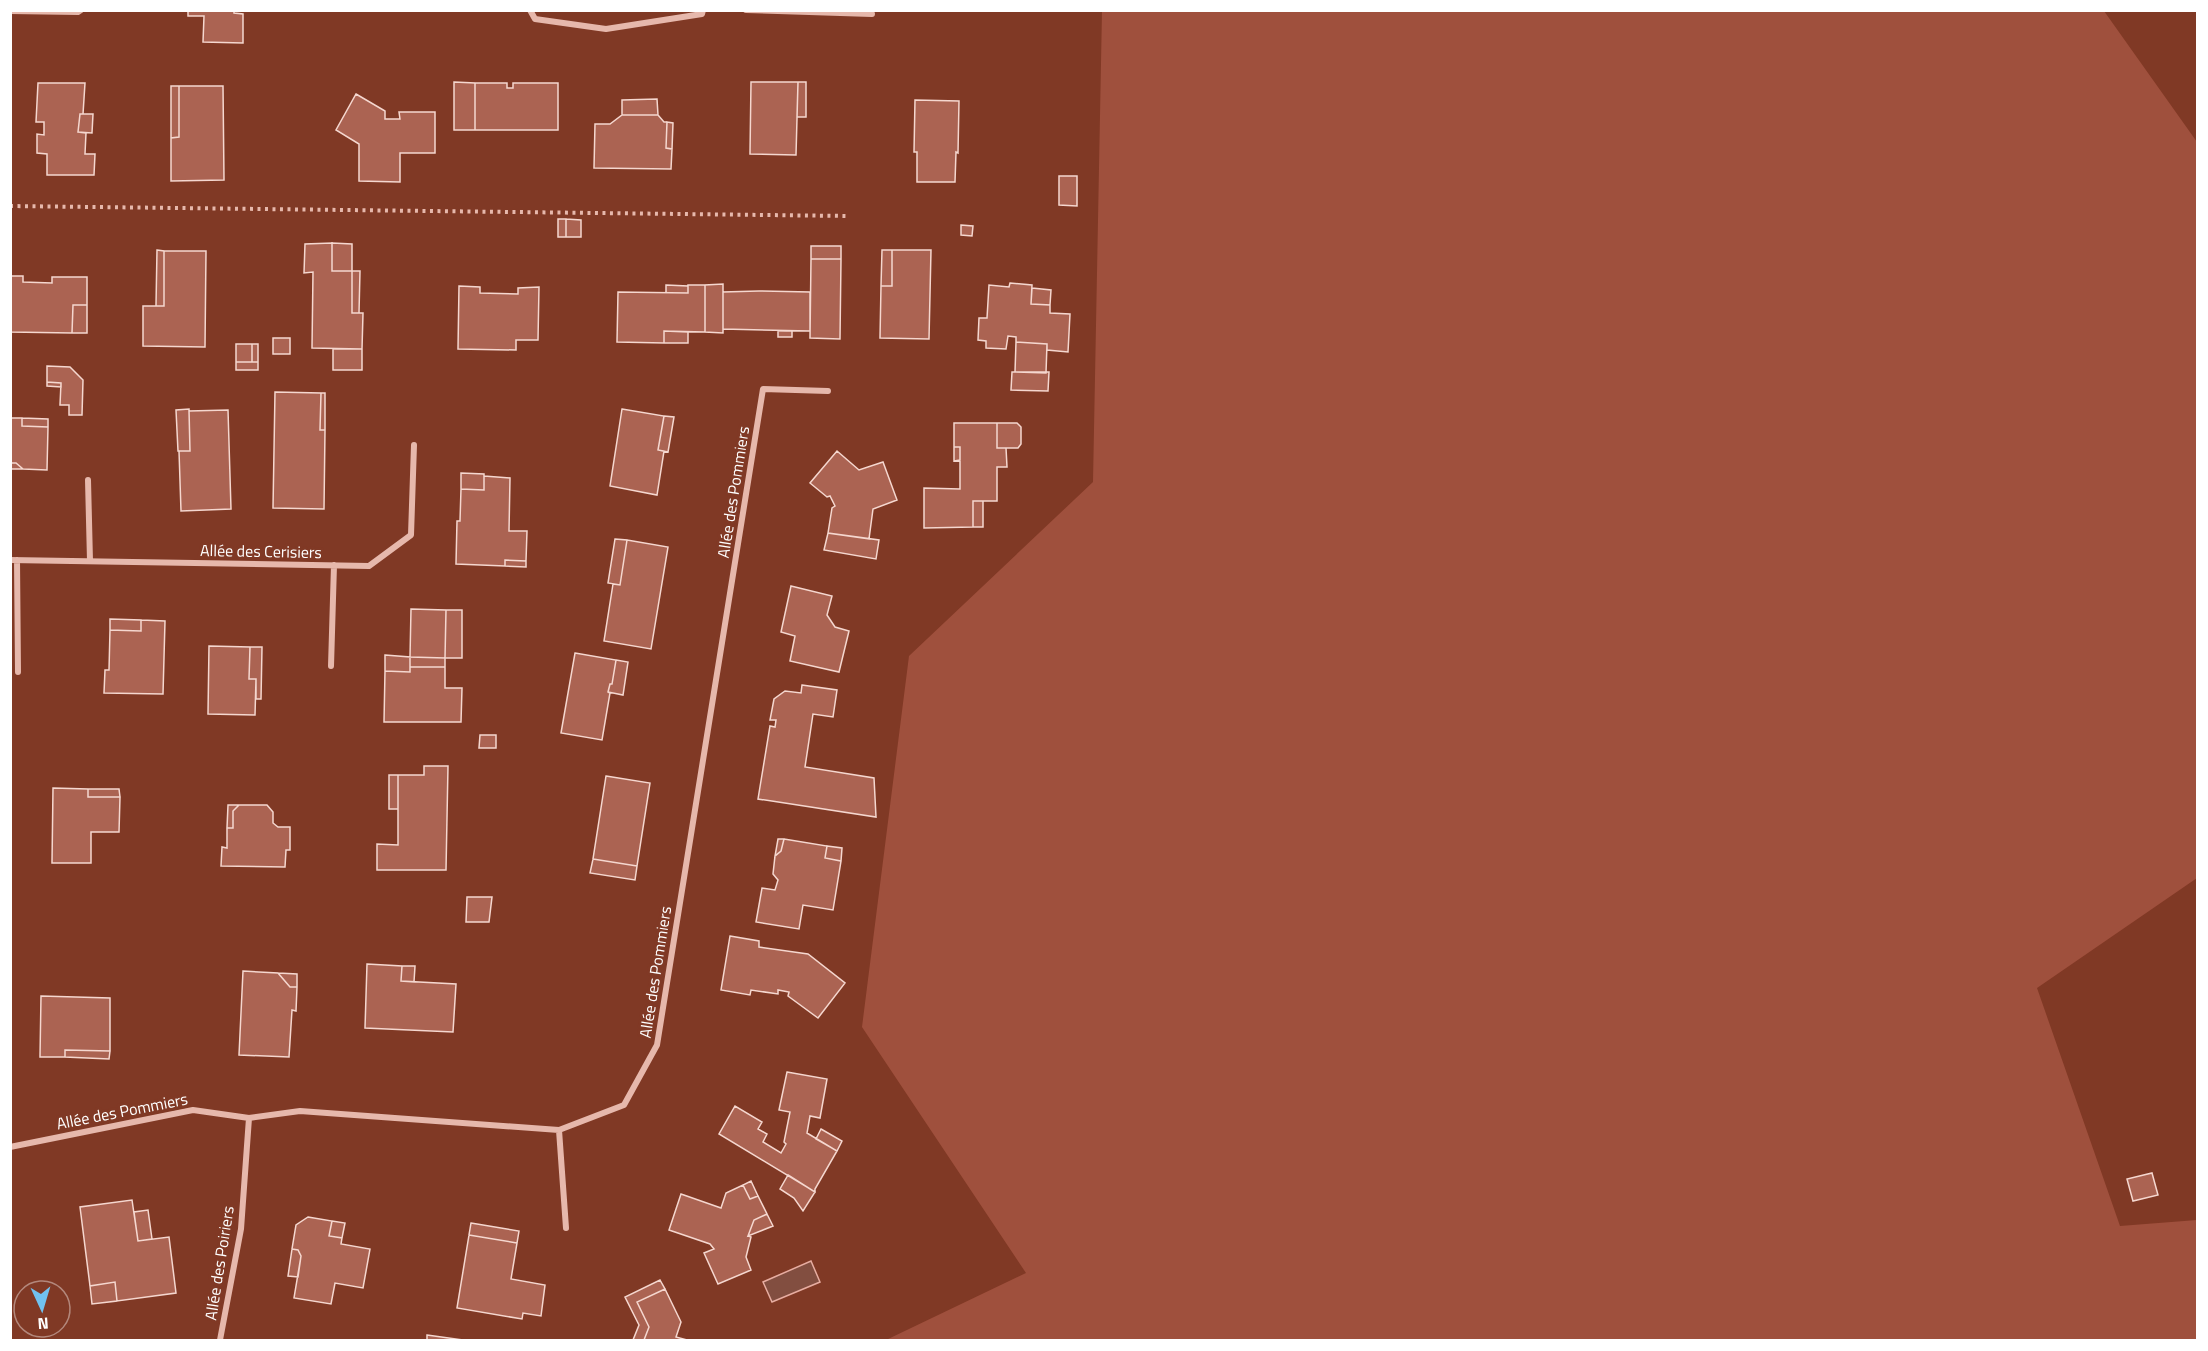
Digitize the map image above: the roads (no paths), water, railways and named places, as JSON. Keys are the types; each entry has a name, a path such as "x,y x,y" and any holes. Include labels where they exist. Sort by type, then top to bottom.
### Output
{"street":[{"path":"10,11 78,12 81,10"},
{"path":"530,10 535,19 606,30 702,14 703,10"},
{"path":"746,10 872,14"},
{"name":"Allée des Pommiers","path":"10,1147 193,1110 249,1118 300,1111 559,1130 624,1106 657,1046 763,389 828,391"},
{"name":"Allée des Cerisiers","path":"14,560 369,566 411,535 414,445"},
{"path":"88,480 90,561"},
{"path":"14,560 18,672"},
{"path":"332,666 334,565"},
{"name":"Allée des Poiriers","path":"220,1341 241,1229 249,1118"},
{"path":"559,1130 566,1228"}]}
